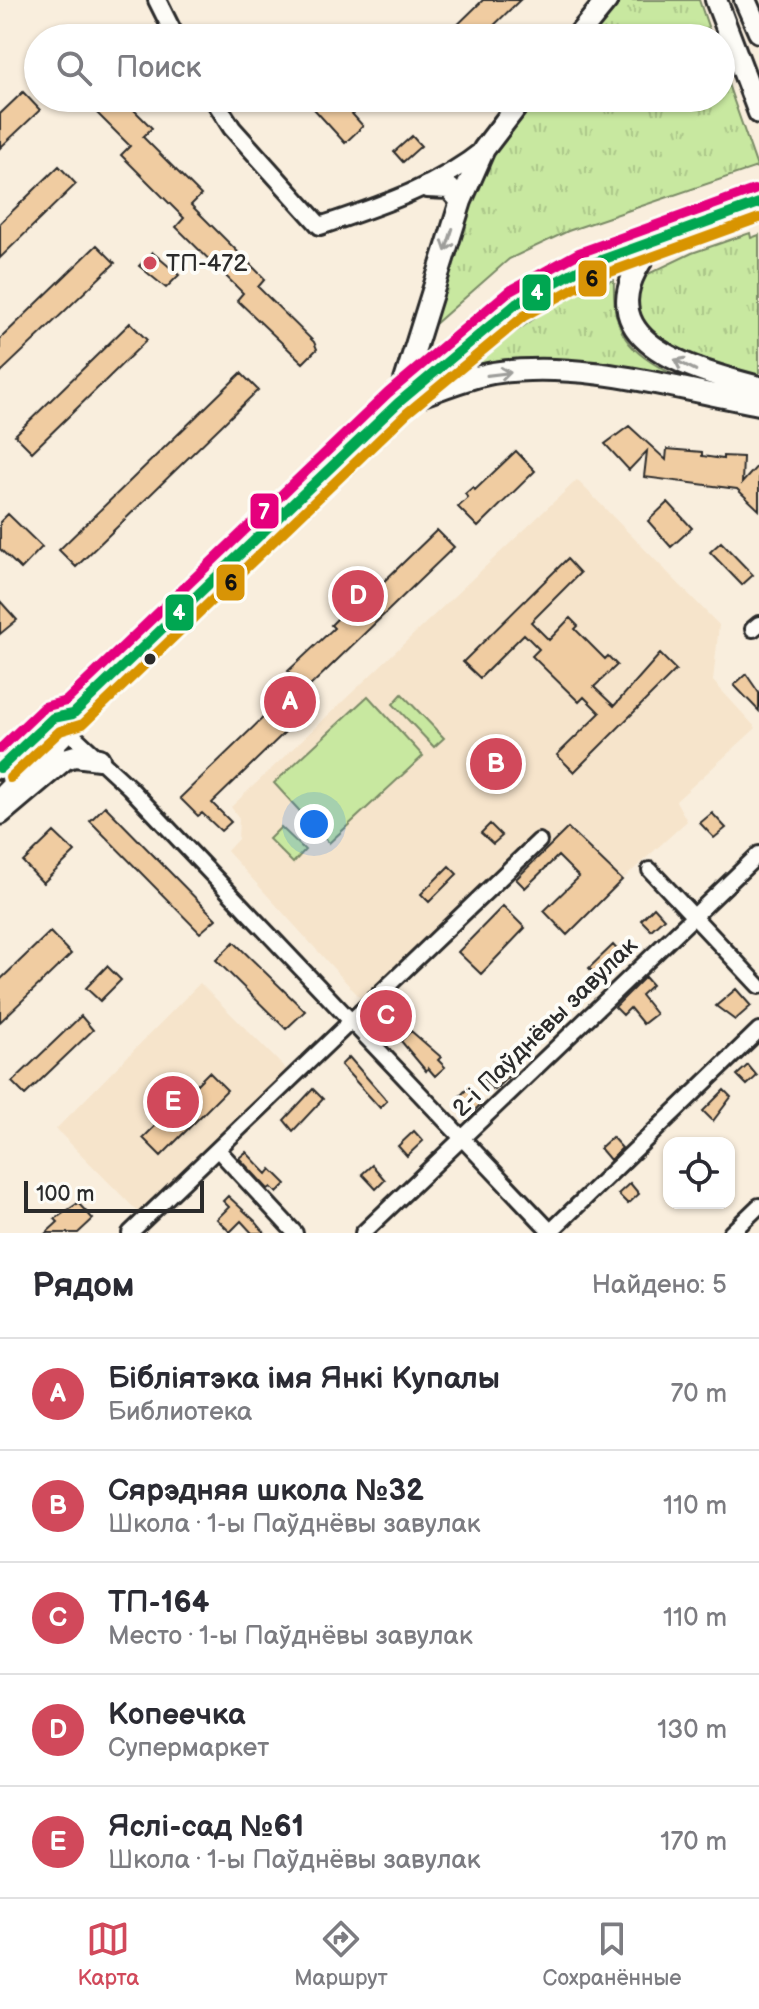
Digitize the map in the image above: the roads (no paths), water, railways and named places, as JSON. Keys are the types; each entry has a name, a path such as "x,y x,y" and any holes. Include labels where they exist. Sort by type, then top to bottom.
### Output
{"main road":[{"path":"587,24 607,0"},
{"path":"716,0 725,24"},
{"path":"745,0 759,32"},
{"path":"735,49 758,109"},
{"path":"398,403 461,201 484,149 512,112"},
{"path":"427,187 449,188 461,201"},
{"path":"0,798 65,721 398,403 516,304 585,266 751,206"},
{"path":"661,236 642,258 630,283 631,319 646,343 690,369 759,387"},
{"path":"398,403 491,373 544,370 581,371 759,404"},
{"path":"0,768 65,721"},
{"path":"0,814 65,759 75,756 99,759"}],"street":[{"path":"157,0 169,24"},
{"path":"222,112 232,128 320,226 427,187 459,169 484,149"},
{"path":"65,721 551,1233 759,1030"},
{"path":"130,1233 539,841"},
{"name":"2-і Паўднёвы завулак","path":"363,1233 759,854"},
{"path":"650,870 759,986"},
{"path":"219,1151 295,1233"},
{"path":"731,1233 759,1206"}],"place":[{"name":"ТП-472","path":"150,263"},
{"name":"Копеечка","path":"358,596"},
{"name":"Бібліятэка імя Янкі Купалы","path":"290,702"},
{"name":"Сярэдняя школа №32","path":"496,764"},
{"name":"ТП-164","path":"386,1016"},
{"name":"Яслі-сад №61","path":"173,1102"}]}
